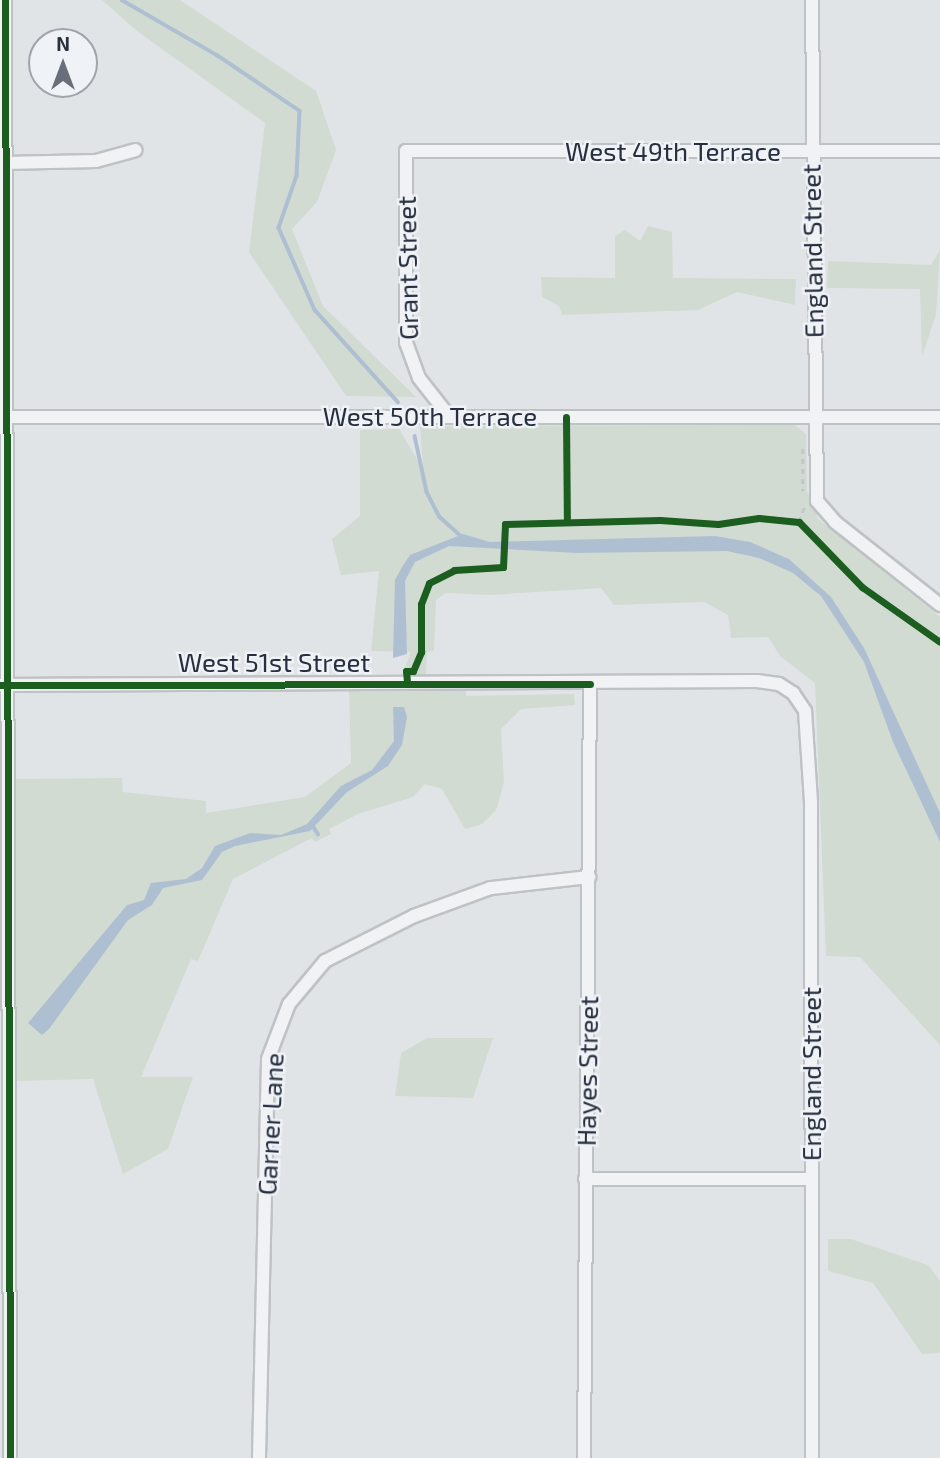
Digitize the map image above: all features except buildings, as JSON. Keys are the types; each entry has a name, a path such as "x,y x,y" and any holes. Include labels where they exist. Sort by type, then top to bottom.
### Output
{"street":[{"path":"5,0 2,48 3,1186 10,1458"},
{"name":"England Street","path":"812,0 811,151 817,501 835,522 940,605"},
{"path":"4,163 96,161 136,150"},
{"name":"West 49th Terrace","path":"406,151 940,151"},
{"name":"Grant Street","path":"406,151 406,343 419,378 448,415"},
{"name":"West 50th Terrace","path":"4,417 940,417"},
{"name":"West 51st Street","path":"3,685 590,684 757,681 779,684 793,693"},
{"name":"Hayes Street","path":"584,1458 590,684"},
{"name":"England Street","path":"793,693 805,710 808,732 811,1458"},
{"name":"Garner Lane","path":"259,1458 268,1059 289,1004 325,961 414,916 491,888 589,877"},
{"path":"585,1179 811,1179"}],"path":[{"path":"789,521 801,526 805,506 803,442"}],"shaded area":[{"path":"102,0 180,0 316,91 336,150 317,202 292,229 323,306 416,397 346,396 249,252 265,123 137,31"},
{"path":"648,226 672,232 673,278 796,279 795,305 737,292 698,310 562,315 559,306 542,297 541,277 615,278 615,236 625,230 640,241"},
{"path":"940,250 936,315 922,356 920,289 827,288 828,261 931,265"},
{"path":"795,425 806,434 807,491 818,519 940,617 940,1045 860,957 826,956 815,683 780,656 768,637 731,638 728,615 704,602 614,605 601,588 489,595 446,593 436,600 434,651 427,652 426,675 402,675 411,652 371,651 379,571 341,575 332,539 360,516 360,430 399,429 423,469 420,426"},
{"path":"349,689 466,690 466,696 574,694 575,705 521,709 501,729 504,783 496,810 482,824 465,829 442,789 425,784 413,797 358,814 329,829 331,834 315,842 312,838 233,879 198,961 191,959 141,1077 193,1077 168,1149 123,1174 93,1079 14,1081 14,779 122,778 123,792 206,801 206,813 305,797 351,763"},
{"path":"427,1038 493,1038 473,1098 395,1096 401,1053"},
{"path":"828,1239 851,1239 928,1265 940,1281 940,1353 922,1354 873,1283 828,1271"}],"water":[{"path":"463,534 490,542 715,536 750,542 789,559 831,597 864,648 940,813 940,842 893,742 864,662 821,596 793,573 759,558 727,551 577,553 449,546 415,562 405,581 407,654 393,658 395,580 402,567 410,555"},
{"path":"393,707 404,707 407,717 402,745 388,766 347,792 310,831 235,846 222,852 202,880 163,888 152,905 128,920 49,1029 42,1035 28,1023 127,905 144,900 151,883 186,879 202,868 215,846 250,833 281,835 307,824 341,786 372,770 394,741"}],"waterway":[{"path":"122,0 217,55 300,111 297,176 279,228 315,310 398,402"},
{"path":"415,436 427,492 440,517 461,536"},
{"path":"312,824 318,834"}],"cycle path":[{"path":"5,0 10,1458"},
{"path":"566,417 567,522"},
{"path":"407,682 406,671 413,671 421,652 421,604 429,583 454,570 503,567 505,524 660,520 718,524 759,518 799,522 862,587 940,642"},
{"path":"0,685 590,684"}]}
